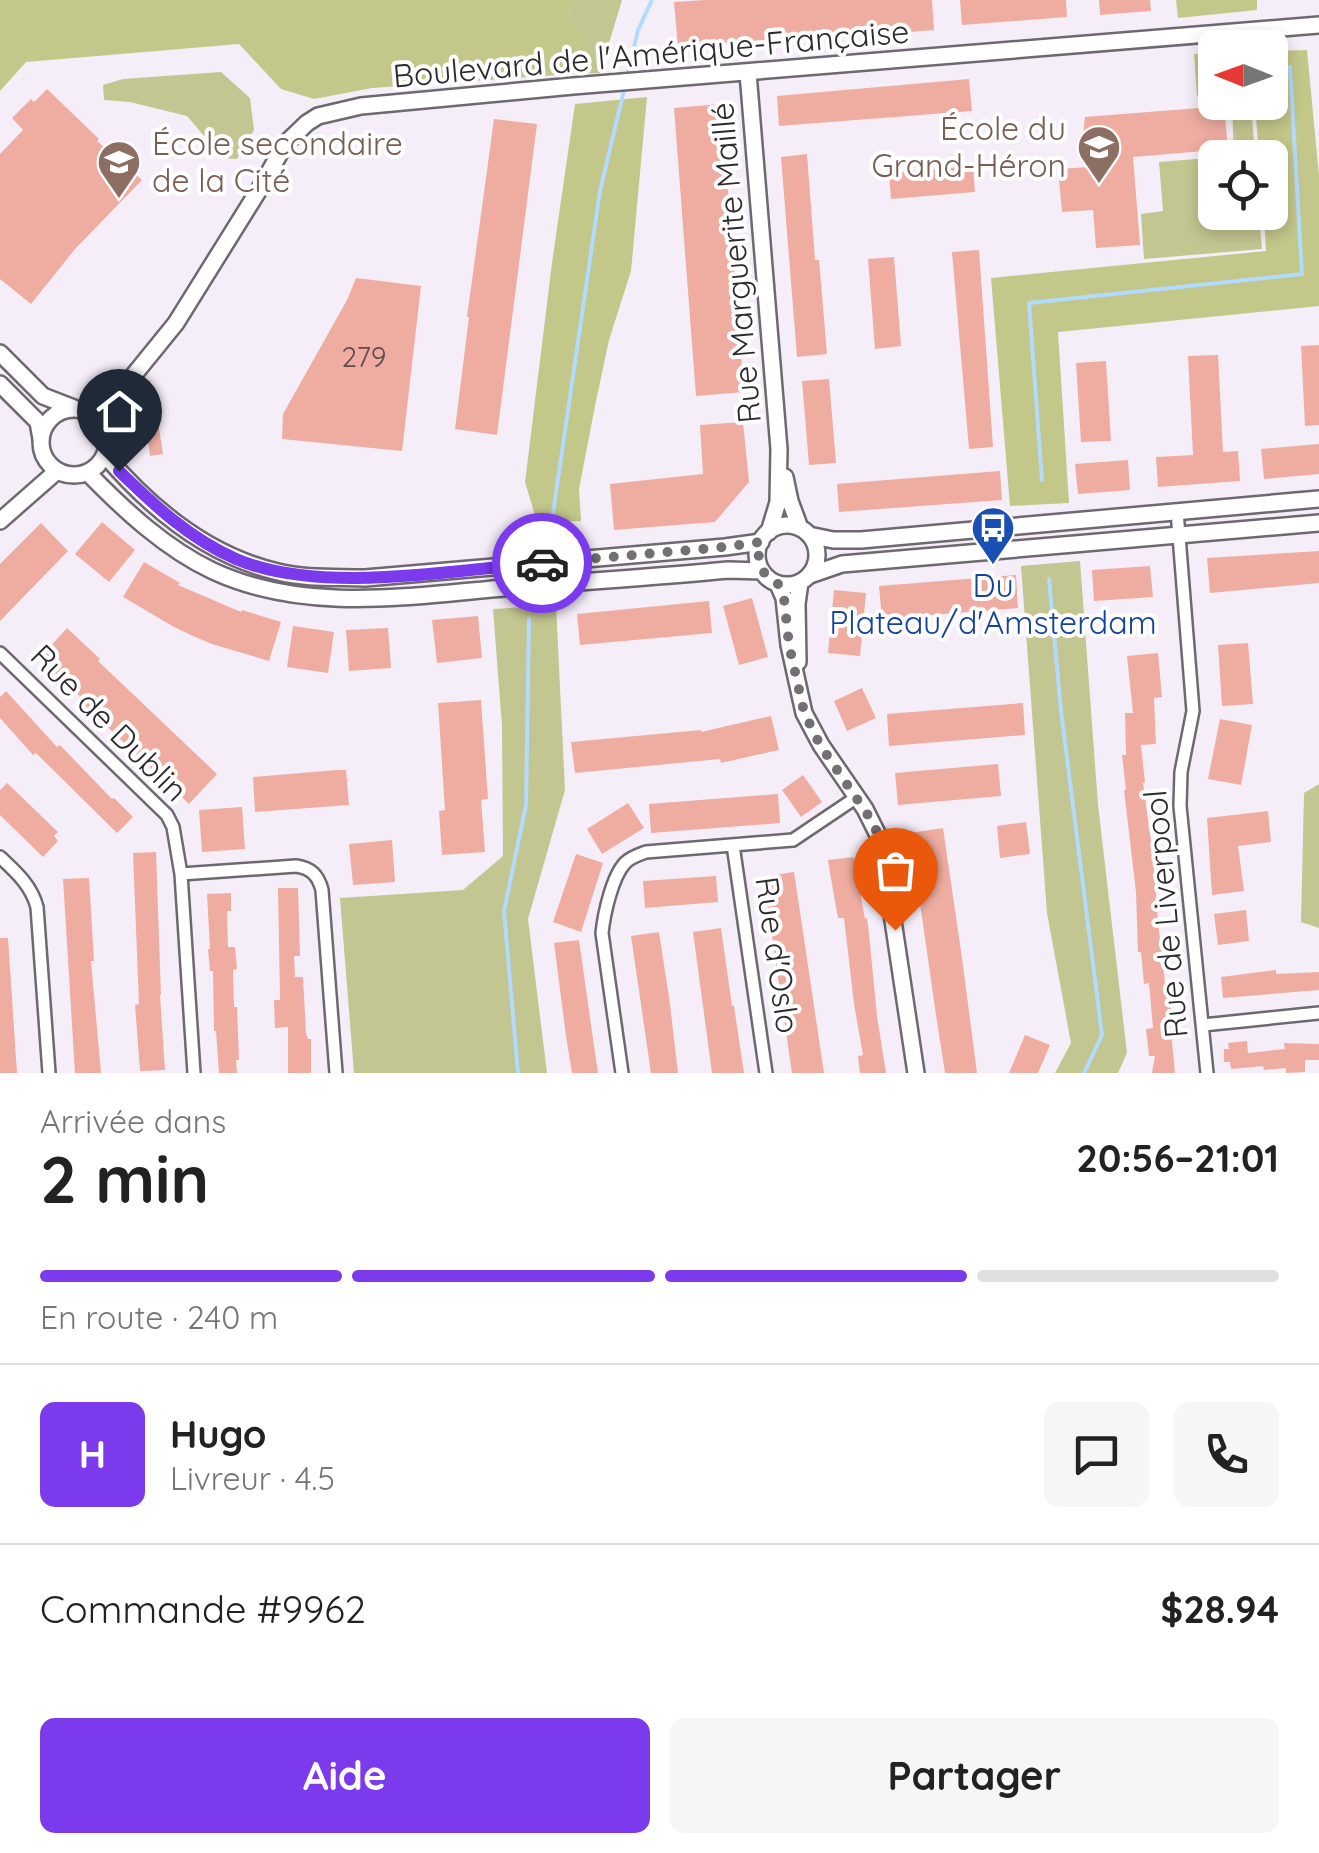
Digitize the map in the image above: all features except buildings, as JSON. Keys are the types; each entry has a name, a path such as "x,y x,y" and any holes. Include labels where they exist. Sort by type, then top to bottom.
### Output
{"main road":[{"name":"Boulevard de l'Amérique-Française","path":"89,414 116,397 176,322 285,144 318,116 342,109 417,100 1319,26"},
{"name":"Rue Marguerite Maillé","path":"748,73 779,449 778,502 765,537"},
{"path":"0,352 45,398 89,414 108,442 101,462 88,473 67,475 52,465 42,449 38,422 0,384"},
{"path":"41,438 44,427 62,410 89,414"},
{"name":"Rue Marguerite Maillé","path":"779,449 790,500 805,532"},
{"path":"105,455 182,528 237,560 280,573 365,578 725,547 765,537 790,525 833,540 862,540 1319,499"},
{"path":"0,518 28,484 52,465"},
{"path":"88,473 157,535 192,560 244,582 303,596 378,598 728,570 762,571"},
{"path":"778,584 805,579 842,564 1319,523"},
{"path":"797,676 805,579 815,566 817,555 815,544 805,532"},
{"path":"765,537 758,562 769,579 778,584 784,598 789,645 810,728 874,824 885,858 916,1073"}],"street":[{"name":"Rue de Liverpool","path":"1177,511 1193,711 1180,806 1207,1073"},
{"name":"Rue de Dublin","path":"0,653 167,815 178,846 181,874 194,1073"},
{"path":"622,1073 602,933 624,864 646,852 798,838 857,798"},
{"name":"Rue d'Oslo","path":"733,845 766,1073"},
{"path":"0,856 27,883 38,907 48,1073"},
{"path":"181,874 296,866 314,873 322,890 336,1073"},
{"path":"1203,1025 1319,1013"}],"green space":[{"path":"0,0 575,0 567,18 586,42 573,74 372,88 314,99 281,89 239,44 26,62 0,91"},
{"path":"575,0 622,0 600,73 573,74 585,42 567,18"},
{"path":"1176,0 1257,0 1257,10 1178,18"},
{"path":"1307,50 1319,176 1319,306 1058,332 1069,503 1010,506 991,278 1266,251 1265,230 1288,230 1288,140 1258,140 1256,120 1288,120 1288,51"},
{"path":"1194,54 1198,54 1197,96"},
{"path":"221,72 250,98 254,130 237,159 223,158 187,116 104,100 103,85 123,79"},
{"path":"647,97 631,271 609,340 595,406 579,489 581,521 537,522 525,482 575,104"},
{"path":"1233,120 1252,120 1254,140 1233,140"},
{"path":"1198,159 1198,230 1260,230 1262,249 1144,259 1141,214 1163,211 1159,162"},
{"path":"1080,561 1098,805 1127,1053 1118,1073 1055,1073 1071,1043 1047,913 1021,566"},
{"path":"556,605 565,790 528,919 547,1073 354,1073 340,898 463,890 503,856 502,726 493,609"},
{"path":"1319,784 1319,928 1301,922 1304,793"}],"waterway":[{"path":"627,77 638,30 652,0"},
{"path":"1042,480 1029,303 1302,274 1288,67"},
{"path":"552,520 600,191 625,86"},
{"path":"1049,579 1061,711 1102,1035 1084,1073"},
{"path":"518,1073 504,911 526,805 529,619"}],"way so far":[{"path":"542,563 761,542 758,562 782,591 800,700 810,728 865,809 881,841 895,930"}],"place":[{"name":"École du Grand-Héron","path":"1099,185"},
{"name":"École secondaire de la Cité","path":"119,200"},
{"name":"Du Plateau/d'Amsterdam","path":"993,566"}],"route":[{"path":"119,471 182,528 237,560 280,573 365,578 542,563"}]}
